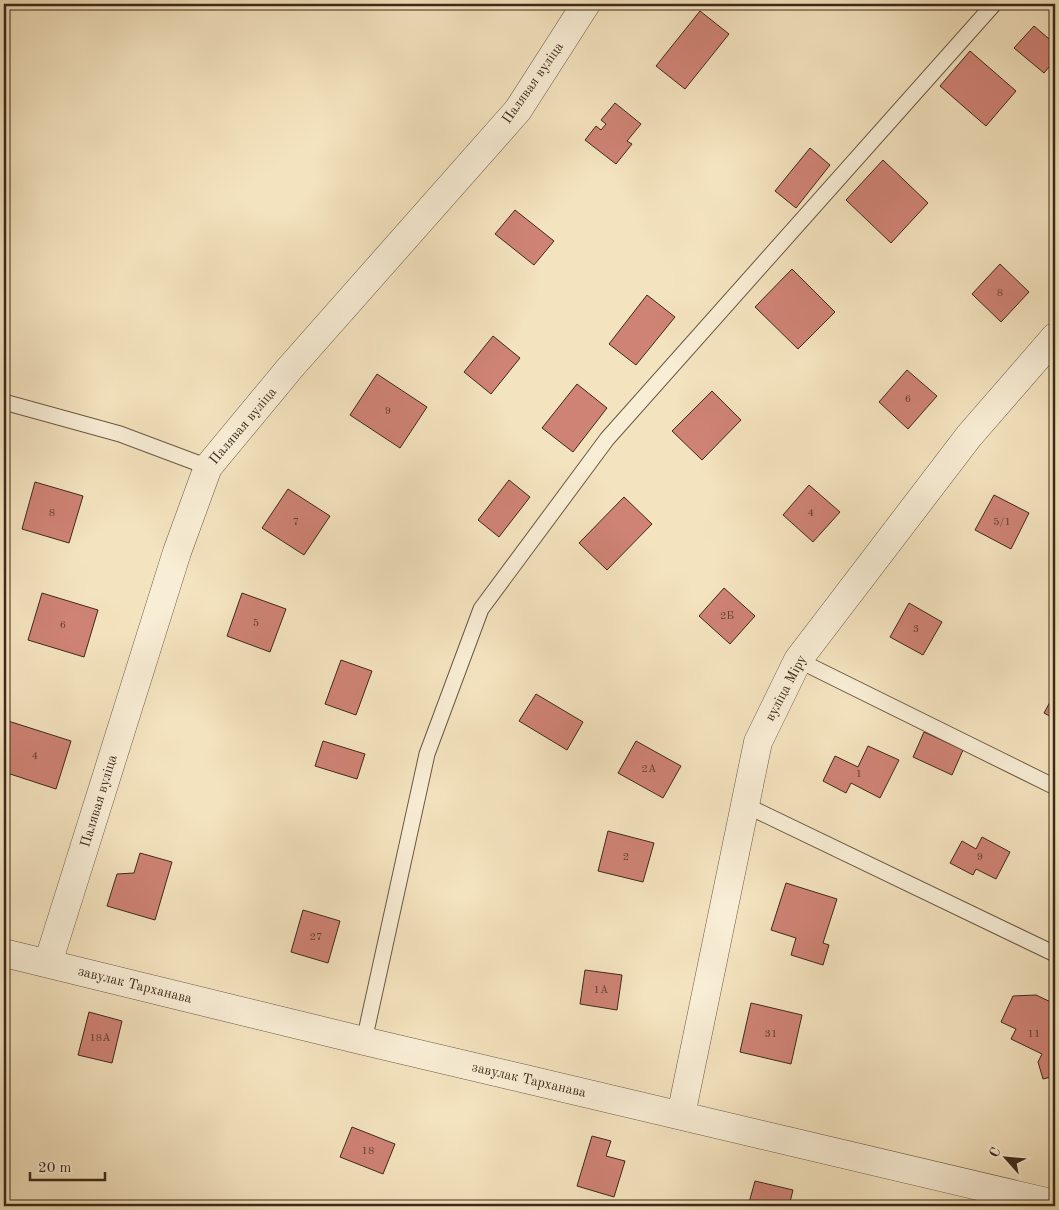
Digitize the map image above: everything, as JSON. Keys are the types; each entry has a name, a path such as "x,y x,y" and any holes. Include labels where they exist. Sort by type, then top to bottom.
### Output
{"street":[{"name":"Палявая вуліца","path":"48,963 177,552 208,468 290,368 518,110 586,4"},
{"name":"вуліца Міру","path":"681,1116 758,742 798,660 969,436 1055,337"},
{"name":"завулак Тарханава","path":"4,953 364,1041 1055,1204"}],"lane":[{"path":"364,1041 427,754 481,608 607,439 994,4"},
{"path":"4,402 120,434 208,468"},
{"path":"798,660 1055,787"},
{"path":"745,805 1055,954"}],"building":[{"path":"700,11 729,34 685,89 656,66"},
{"path":"1034,26 1055,44 1055,60 1044,73 1014,48"},
{"path":"970,51 1016,91 986,126 940,86"},
{"path":"615,103 641,124 627,141 632,144 616,164 585,140 596,126 601,130 606,124 601,120"},
{"path":"810,148 830,165 796,208 775,191"},
{"path":"883,160 928,203 891,243 846,200"},
{"path":"515,210 554,241 534,265 495,234"},
{"path":"1000,264 1029,292 1001,322 972,294"},
{"path":"792,269 835,312 798,349 755,307"},
{"path":"647,295 675,317 636,365 609,344"},
{"path":"493,336 520,358 491,394 464,372"},
{"path":"907,370 937,396 908,429 879,402"},
{"path":"377,374 427,407 400,448 350,415"},
{"path":"577,384 607,408 573,452 542,428"},
{"path":"712,391 741,420 702,460 672,431"},
{"path":"509,480 530,497 499,537 478,520"},
{"path":"35,482 83,496 69,543 22,529"},
{"path":"809,485 840,512 813,542 783,515"},
{"path":"288,489 330,516 304,555 262,528"},
{"path":"994,495 1029,513 1011,549 975,530"},
{"path":"624,497 652,524 607,570 579,543"},
{"path":"724,588 755,616 730,644 699,616"},
{"path":"42,593 98,610 84,657 28,640"},
{"path":"242,593 286,609 270,652 227,636"},
{"path":"909,603 942,622 923,655 890,637"},
{"path":"341,660 372,671 356,715 325,704"},
{"path":"1055,693 1055,719 1044,713"},
{"path":"536,694 583,722 567,750 519,721"},
{"path":"5,720 71,741 56,789 4,772"},
{"path":"924,732 963,750 952,775 913,757"},
{"path":"323,741 365,754 357,779 315,766"},
{"path":"636,741 681,766 663,798 618,773"},
{"path":"868,746 899,760 880,798 851,783 846,793 823,781 835,756 858,767"},
{"path":"608,831 654,843 643,882 598,871"},
{"path":"982,837 1010,852 996,879 976,869 973,875 950,863 962,841 976,849"},
{"path":"140,853 172,862 155,920 107,906 117,874 134,873"},
{"path":"786,883 837,899 823,943 829,945 823,965 791,955 796,938 771,930"},
{"path":"303,910 340,921 328,963 291,952"},
{"path":"585,970 622,975 617,1010 580,1004"},
{"path":"1036,995 1055,1004 1055,1076 1043,1079 1038,1062 1042,1054 1011,1039 1016,1029 1001,1022 1013,996"},
{"path":"751,1003 802,1015 791,1064 740,1052"},
{"path":"89,1012 122,1021 112,1063 78,1055"},
{"path":"352,1127 395,1144 383,1174 340,1157"},
{"path":"592,1136 611,1141 606,1156 625,1161 614,1197 577,1186"},
{"path":"755,1181 793,1190 789,1206 748,1206"}]}
